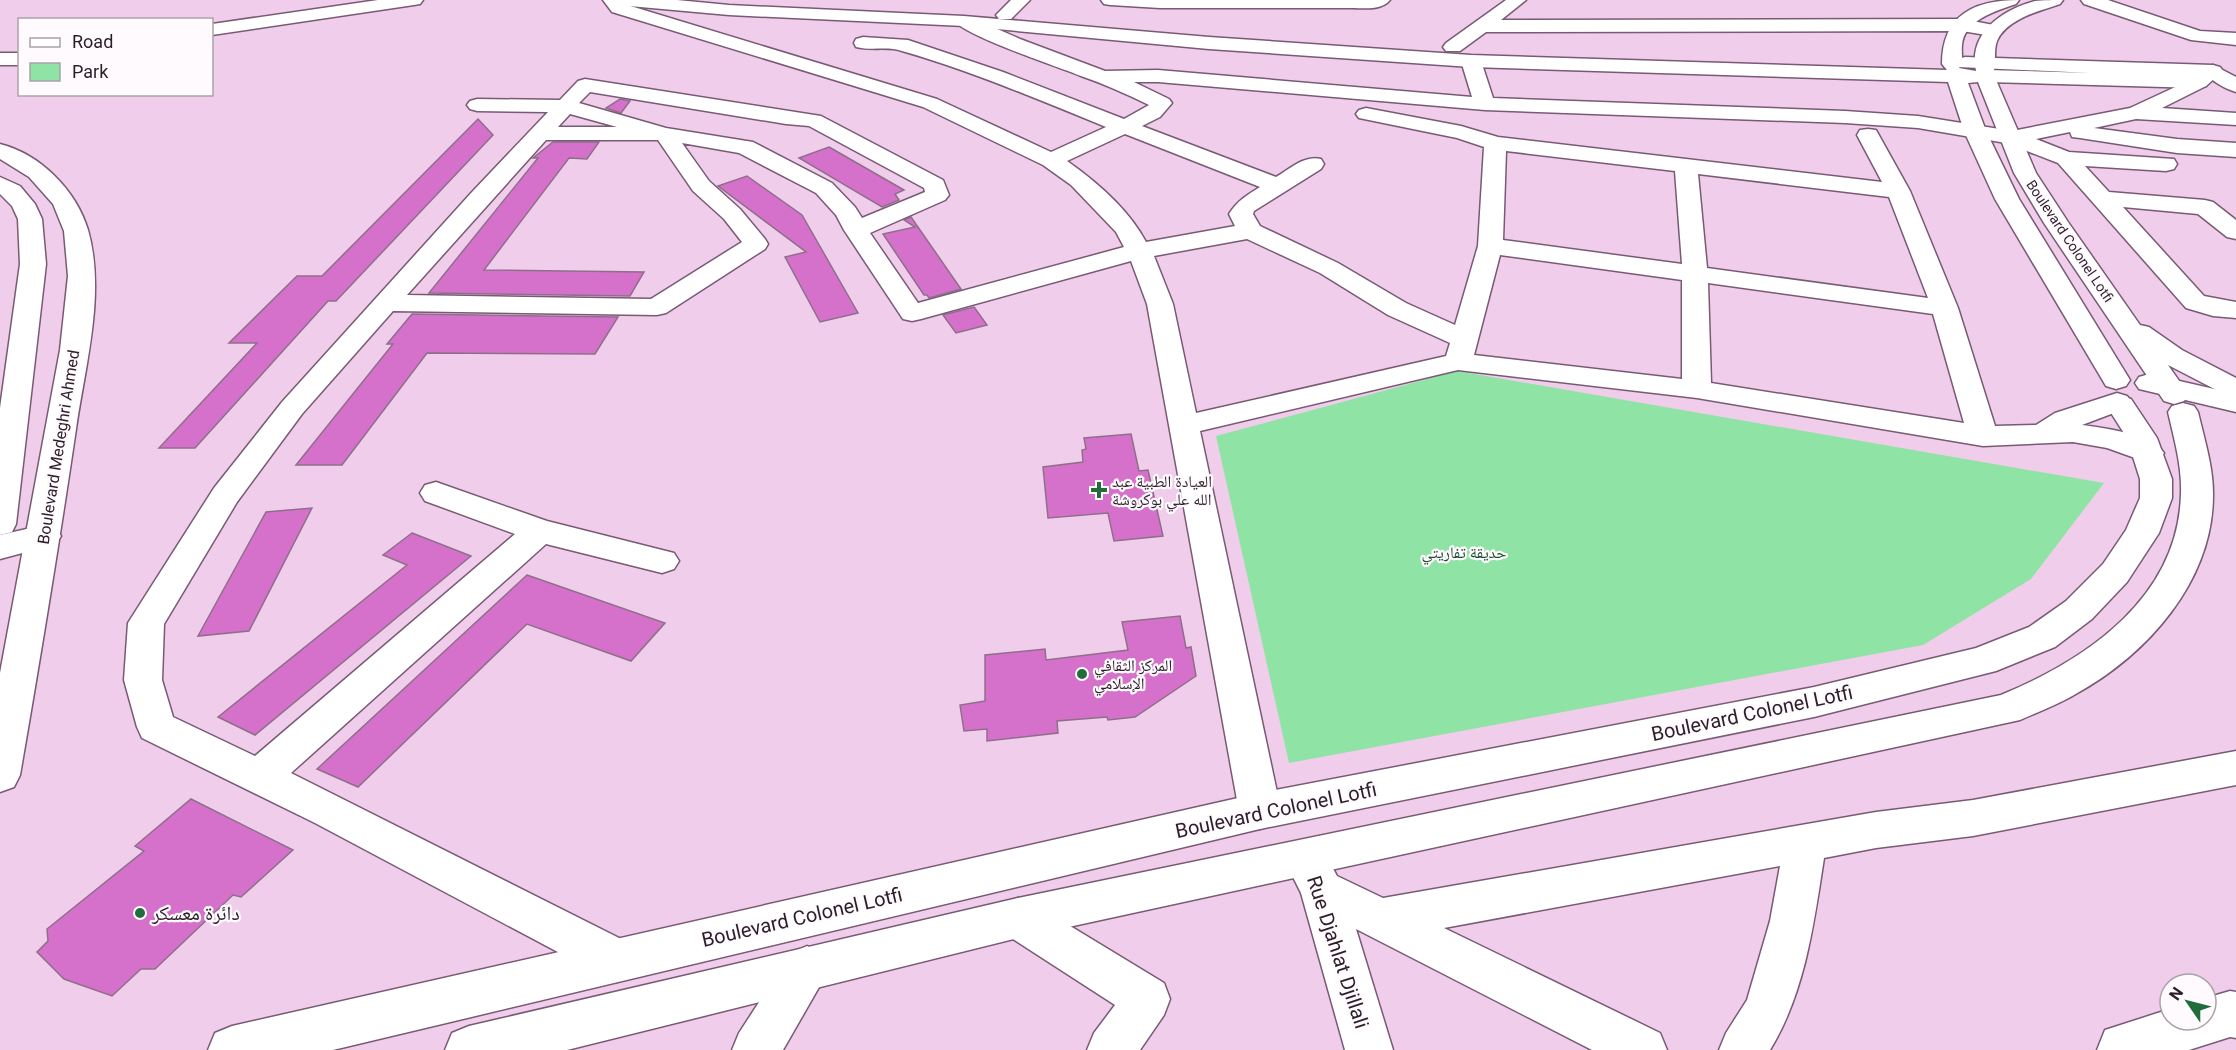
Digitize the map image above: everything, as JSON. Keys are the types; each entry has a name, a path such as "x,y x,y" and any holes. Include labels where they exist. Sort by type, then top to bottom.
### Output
{"street":[{"path":"213,30 414,0"},
{"path":"612,0 618,8 711,34 930,103 1051,160 1079,180 1127,229 1142,257 1160,304 1260,811"},
{"path":"618,0 729,10 964,21 1209,43 1471,61 2206,77 2236,72"},
{"path":"751,0 1005,15 1453,47 1970,71"},
{"path":"1005,15 1021,0"},
{"path":"1110,0 1160,3 1351,3 1381,0"},
{"path":"1453,47 1517,0"},
{"path":"1970,71 1953,38 1962,25 1992,7 2010,0"},
{"path":"1970,71 1992,30 2016,15 2054,0"},
{"path":"2090,0 2198,36 2236,39"},
{"path":"964,21 996,37 1045,56 1106,76 1162,103 1153,113 1051,160"},
{"path":"1483,26 1962,25 1992,30"},
{"path":"863,43 901,44 996,76 1277,186"},
{"path":"974,85 1045,56"},
{"path":"0,59 18,59"},
{"path":"1471,61 1485,104"},
{"name":"Boulevard Colonel Lotfi","path":"470,1050 1018,918 1313,873 2006,709 2067,682 2106,656 2154,613 2180,571 2194,524 2197,493 2193,458 2007,199 1976,131 1970,71"},
{"name":"Boulevard Colonel Lotfi","path":"232,1050 1260,811 1814,702 1993,657 2042,637 2079,610 2115,573 2142,533 2156,498 2156,479 2149,453 2151,397 2126,323 2056,223 2025,173 2011,137 1970,71"},
{"path":"1106,76 1158,76 1485,104 1845,117 1918,122 2011,137 2066,158 2236,170"},
{"path":"1158,76 1191,92 1221,100 1406,120 1461,132 1495,143 1898,191"},
{"path":"2136,113 2206,77 2236,86"},
{"path":"617,960 330,811 156,727 143,680 146,622 225,496 292,408 480,197 585,85 786,118 814,120 935,185 937,195 856,230"},
{"path":"930,103 952,94"},
{"path":"477,105 566,106 664,134 745,147 824,188 847,212 856,230 912,313 1137,251 1250,231 1329,268 1461,351"},
{"path":"2136,113 2177,146"},
{"path":"2011,137 2136,113 2236,118"},
{"path":"745,147 786,118"},
{"path":"2060,129 2177,146 2236,150"},
{"path":"541,133 664,134"},
{"path":"386,303 657,307 709,276 756,244 732,214 701,186 664,134"},
{"path":"1868,135 1898,191 1944,308 1983,436"},
{"path":"1461,351 1490,246 1495,143"},
{"name":"Boulevard Medeghri Ahmed","path":"0,151 31,168 59,195 76,230 80,308 44,536 0,775"},
{"path":"2066,158 2195,302 2213,308 2236,310"},
{"path":"1250,231 1241,214 1245,207 1313,164"},
{"path":"1686,165 1695,272 1697,388"},
{"path":"0,184 12,191 23,204 30,219 33,264 0,524"},
{"path":"2100,198 2205,207 2236,207"},
{"path":"2205,207 2236,232"},
{"path":"1490,246 1695,272 1944,308"},
{"path":"2126,323 2172,356 2236,389"},
{"path":"1185,425 1461,351 1983,436 2073,433 2113,439 2149,453"},
{"path":"2043,433 2066,420 2151,397 2236,403"},
{"path":"2151,397 2236,418"},
{"path":"436,493 540,531 662,561"},
{"path":"259,777 540,531"},
{"path":"0,547 44,536"},
{"path":"1380,919 1876,830 1973,818 2236,768"},
{"path":"1743,1050 1768,1010 1792,921 1804,843"},
{"path":"1313,873 1380,919 1642,1050"},
{"name":"Rue Djahlat Djillali","path":"1313,873 1369,1050"},
{"path":"1018,918 1147,999 1111,1050"},
{"path":"756,1050 807,968"},
{"path":"2121,1050 2122,1047 2133,1043 2230,1014 2236,1015"}],"green space":[{"name":"حديقة تفاريتي","path":"1457,371 2104,483 2031,579 1923,645 1289,763 1216,436"}],"building":[{"path":"620,99 630,101 621,113 606,108"},
{"path":"478,119 493,135 336,301 328,301 195,448 159,448 257,343 229,343 297,276 322,276"},
{"path":"553,142 599,142 587,159 569,158 484,270 644,272 630,296 429,293 538,158 533,158"},
{"path":"829,147 904,190 895,194 899,200 882,207 799,158"},
{"path":"747,176 802,215 858,313 820,322 785,257 806,252 718,186"},
{"path":"911,217 961,289 929,298 924,295 883,234 915,227 904,220"},
{"path":"974,307 987,325 956,333 943,315"},
{"path":"412,314 618,317 595,354 427,353 342,465 296,465 393,344 387,344"},
{"name":"العيادة الطبية عبد الله علي بوكروشة","path":"1131,434 1139,471 1148,470 1163,536 1114,541 1108,513 1048,518 1043,467 1083,462 1082,450 1086,449 1084,438"},
{"path":"312,508 249,631 198,636 266,512"},
{"path":"412,533 471,556 255,735 218,717 407,565 383,555"},
{"path":"527,575 665,623 631,661 527,624 358,787 317,769"},
{"name":"المركز الثقافي الإسلامي","path":"1180,616 1186,648 1191,647 1196,676 1135,717 1057,721 1058,733 987,741 987,729 964,731 960,705 985,701 985,655 1045,649 1046,660 1128,650 1122,622"},
{"name":"دائرة معسكر","path":"191,799 293,850 241,897 233,895 155,969 141,969 112,996 64,979 37,952 48,941 47,929 144,851 135,846"}],"place":[{"name":"العيادة الطبية عبد الله علي بوكروشة","path":"1099,490"},
{"name":"المركز الثقافي الإسلامي","path":"1082,674"},
{"name":"دائرة معسكر","path":"140,913"}]}
